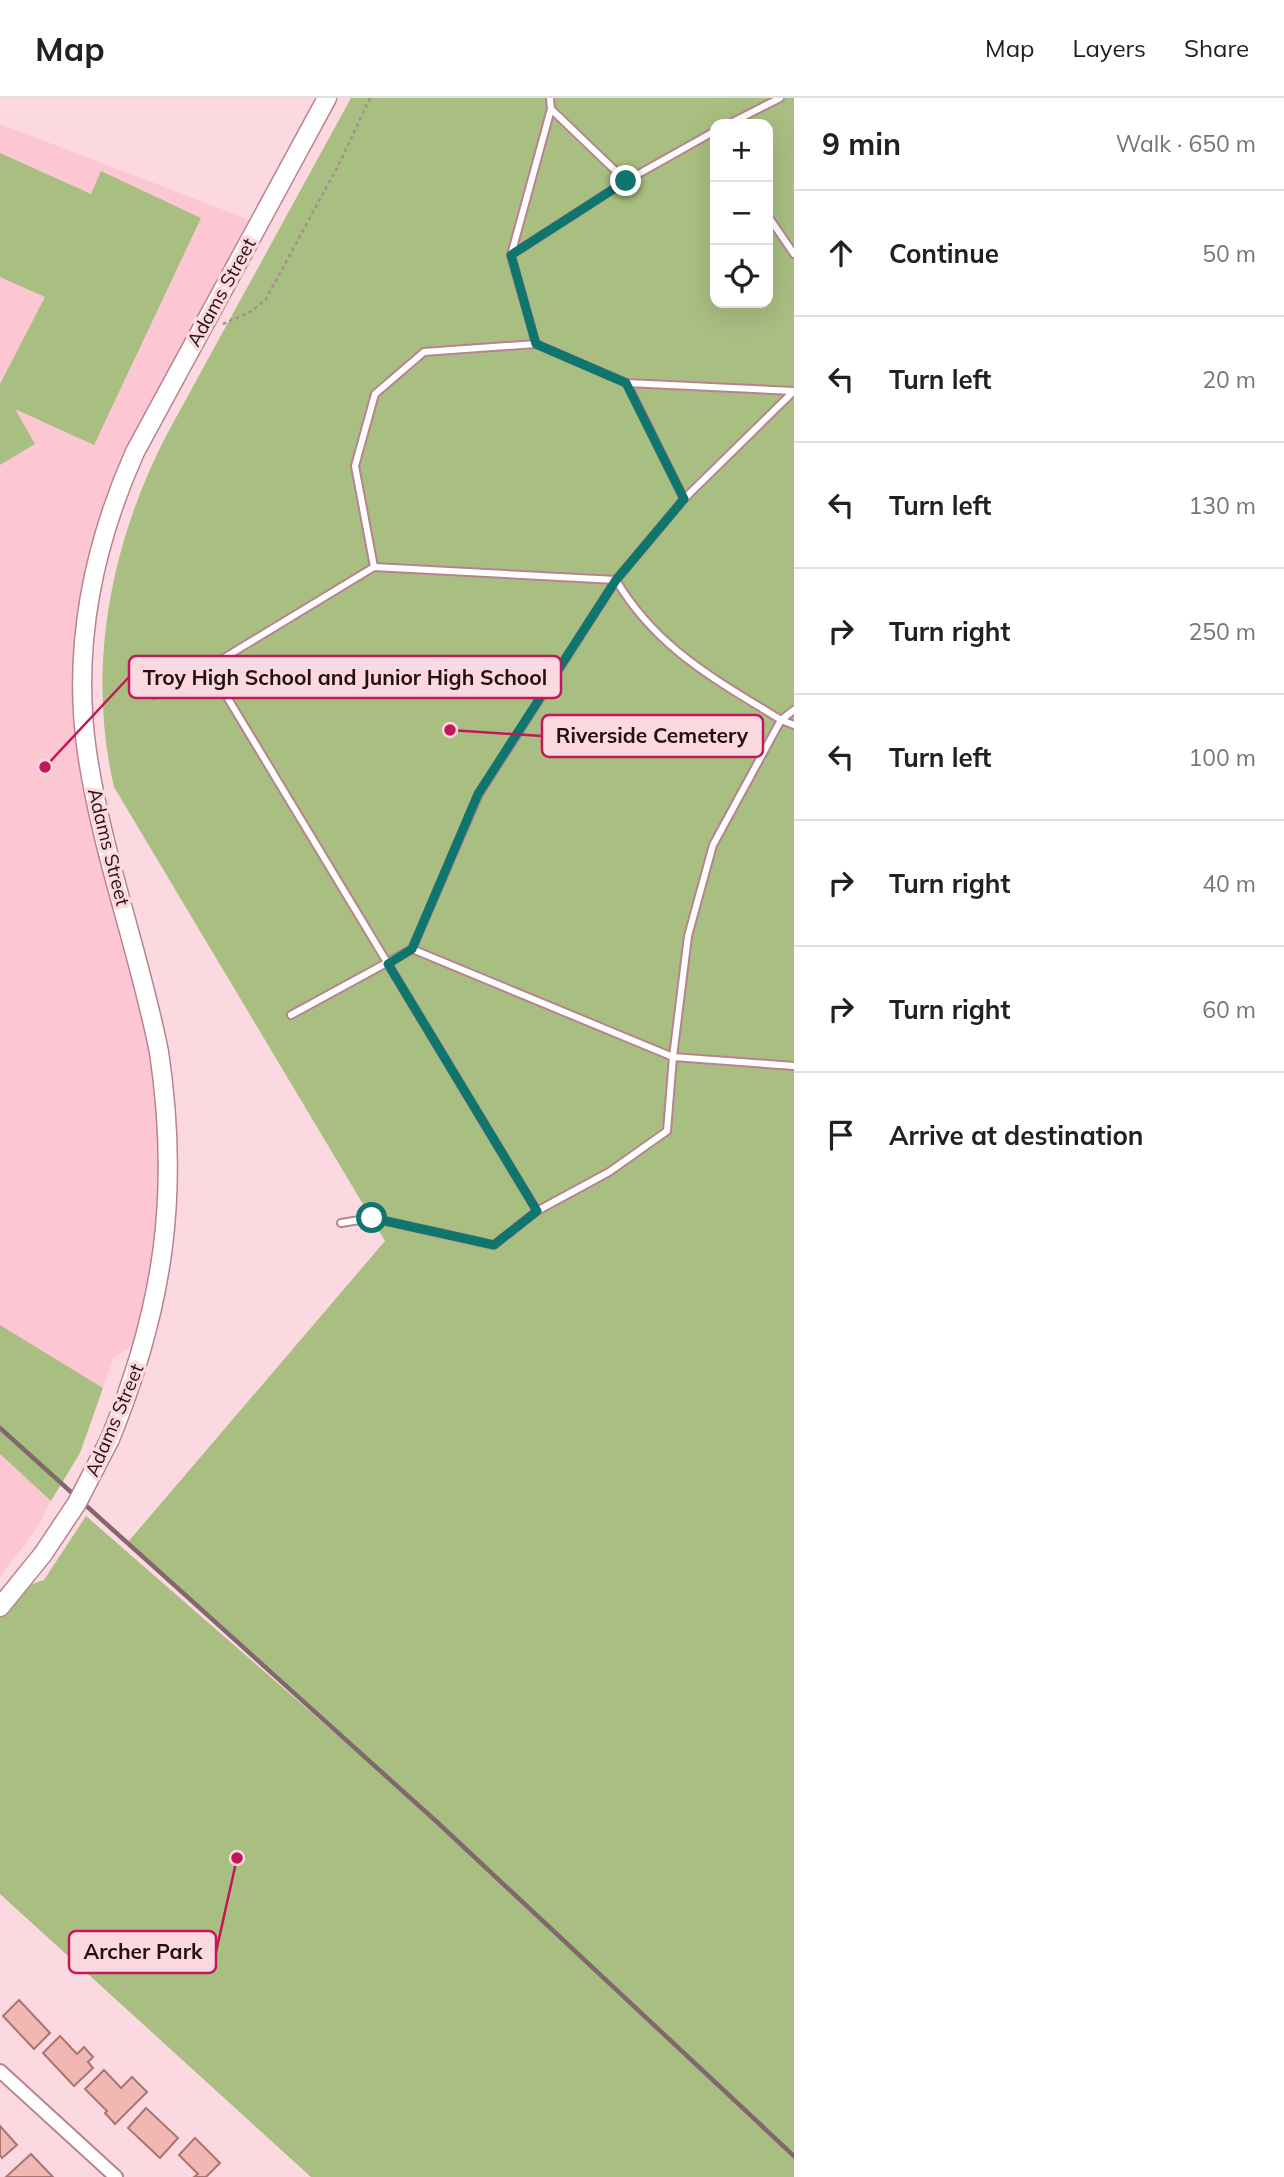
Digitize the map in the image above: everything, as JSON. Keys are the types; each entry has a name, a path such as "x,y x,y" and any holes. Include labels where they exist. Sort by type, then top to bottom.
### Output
{"street":[{"name":"Adams Street","path":"0,1607 43,1554 77,1503 110,1439 136,1373 155,1304 166,1232 169,1160 165,1087 159,1052 98,807 87,749 82,679 87,609 93,574 111,511 135,452 327,98"},
{"path":"0,2071 116,2177"}],"lane":[{"path":"536,344 511,255 551,109 550,98"},
{"path":"739,119 780,98"},
{"path":"551,109 626,181"},
{"path":"511,255 626,181 710,134"},
{"path":"773,223 794,254"},
{"path":"374,567 355,466 375,394 424,352 536,344 626,383 794,391"},
{"path":"626,383 684,499"},
{"path":"290,1015 412,949 478,794 616,580 684,499 794,391"},
{"path":"154,695 209,667 374,567 616,580"},
{"path":"616,580 631,606 656,635 707,674 781,720 794,725"},
{"path":"209,667 537,1211"},
{"path":"341,1223 372,1218 494,1245 537,1211 609,1172 667,1131 688,936 713,845 781,720 794,710"},
{"path":"412,949 673,1057 794,1066"}],"path":[{"path":"219,326 253,311 266,299 342,157 370,98"}],"shaded area":[{"path":"0,124 258,223 149,424 98,555 83,714 168,1123 146,1338 113,1358 103,1388 0,1325"},
{"path":"0,1454 51,1501 37,1528 0,1577"}],"green space":[{"path":"351,98 794,98 794,2177 311,2177 0,1894 0,1607 15,1590 44,1580 86,1516 397,1787 128,1542 385,1241 114,787 106,742 104,651 118,562 147,475"},
{"path":"0,153 91,194 101,171 201,218 94,445 15,409 35,444 0,465 0,384 45,297 0,277"},
{"path":"0,1325 103,1388 80,1453 51,1501 0,1454"}],"building":[{"path":"19,2000 50,2033 34,2049 3,2016"},
{"path":"60,2036 77,2054 84,2047 93,2057 88,2062 93,2068 74,2086 43,2053"},
{"path":"104,2070 121,2088 132,2077 147,2092 115,2124 105,2113 107,2111 85,2089"},
{"path":"146,2108 178,2138 160,2158 128,2128"},
{"path":"0,2126 17,2145 2,2158 0,2155"},
{"path":"195,2138 220,2163 206,2177 194,2177 198,2174 179,2155"},
{"path":"31,2154 53,2177 6,2177"}],"railway":[{"path":"0,1428 437,1822 794,2156"}],"place":[{"name":"Riverside Cemetery","path":"450,730"},
{"name":"Troy High School and Junior High School","path":"45,767"},
{"name":"Archer Park","path":"237,1858"}],"route":[{"path":"372,1218 494,1245 537,1211 388,964 412,949 478,794 616,580 684,499 626,383 536,344 511,255 626,181"}]}
